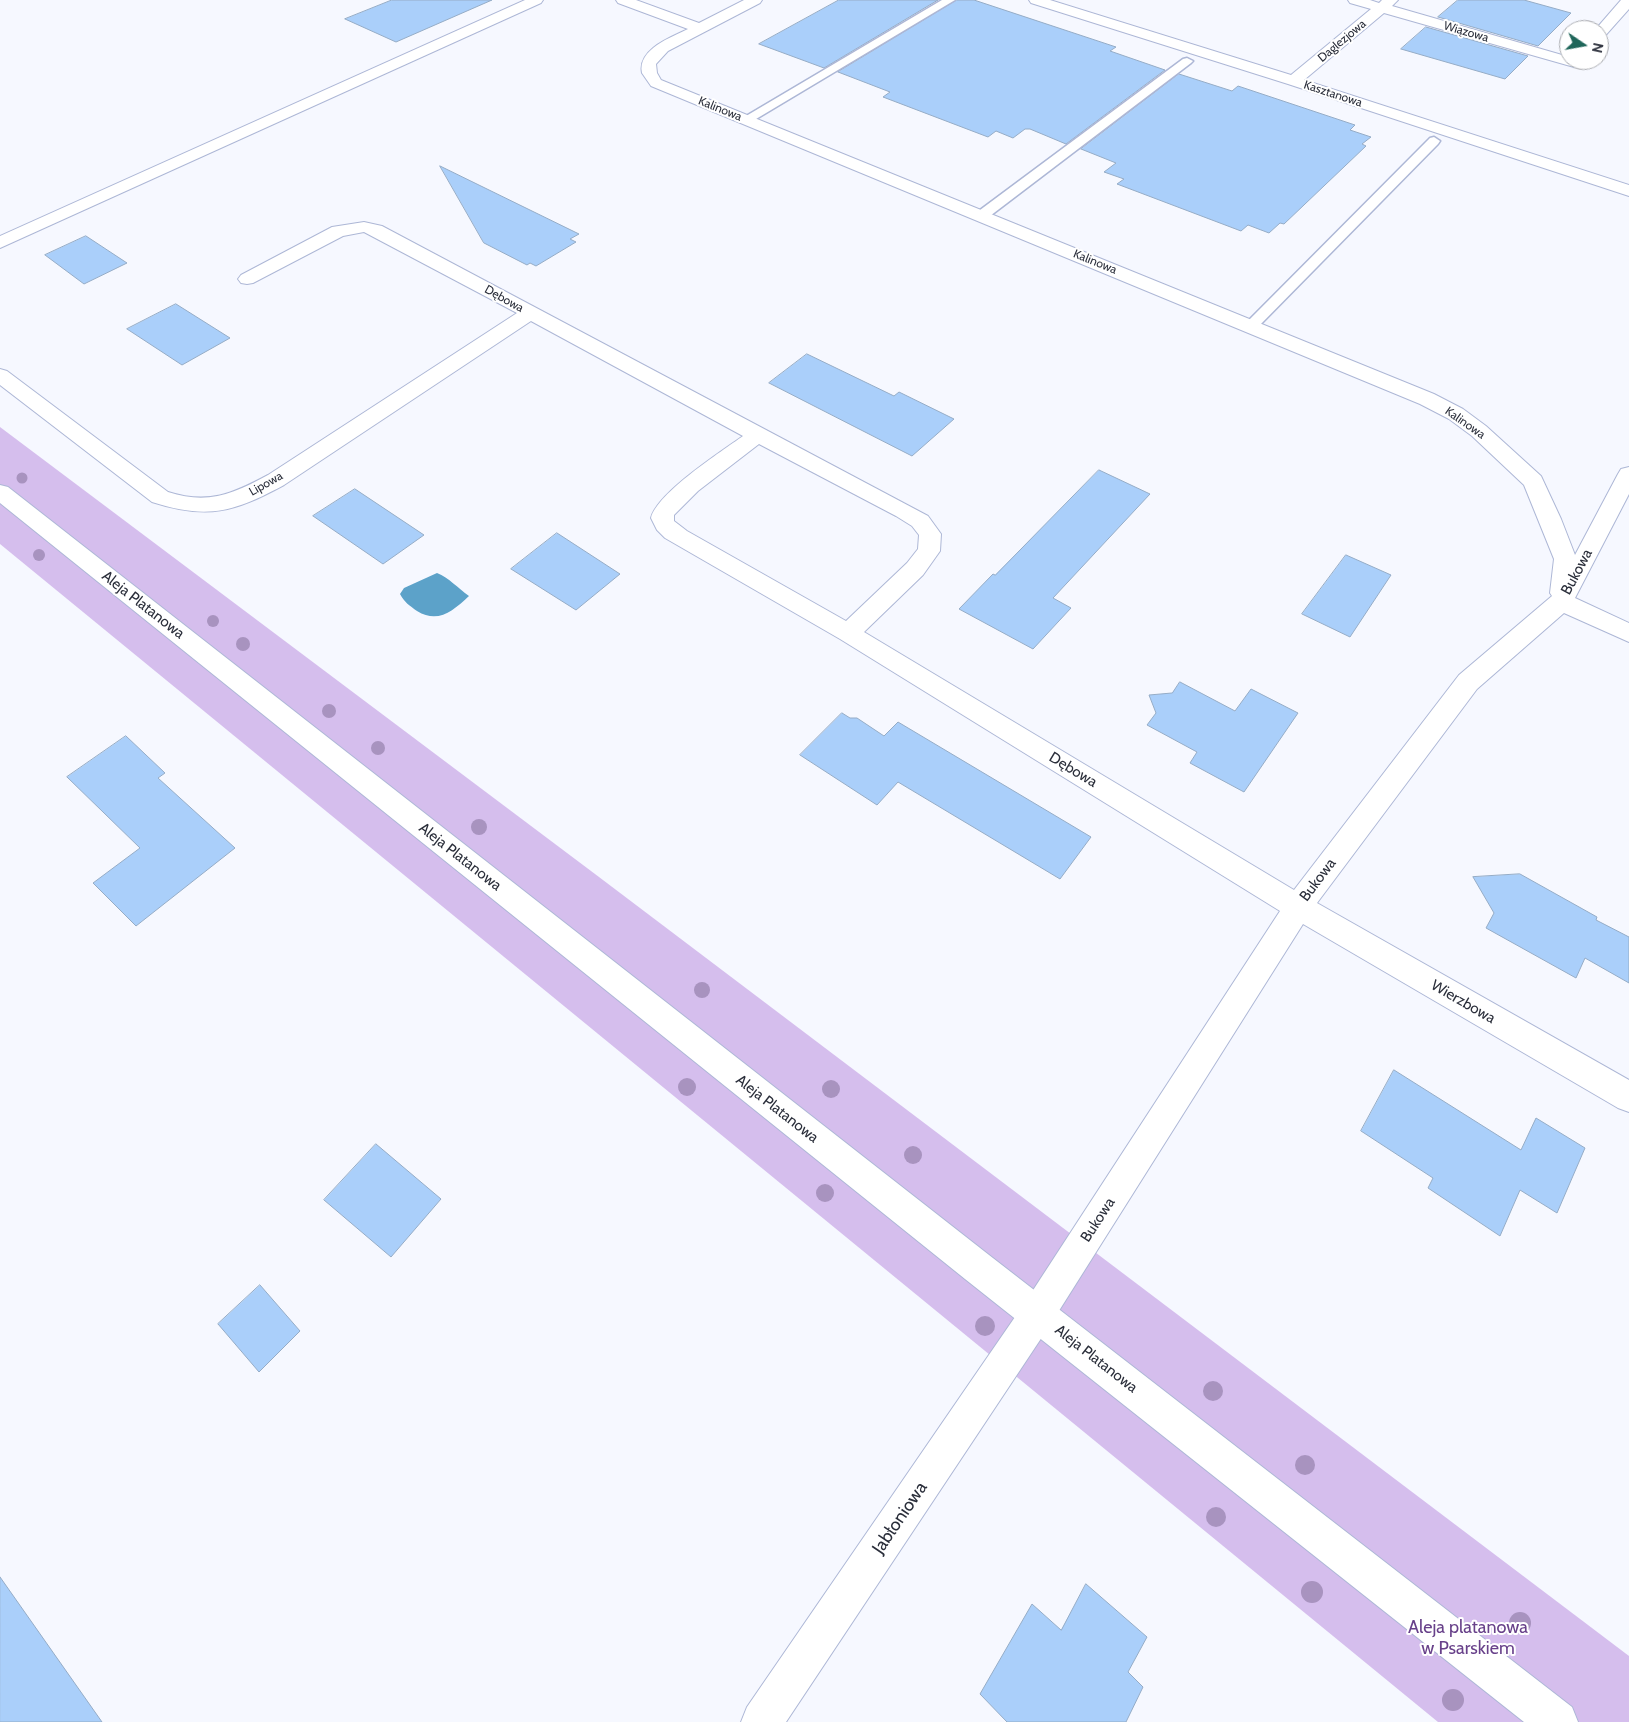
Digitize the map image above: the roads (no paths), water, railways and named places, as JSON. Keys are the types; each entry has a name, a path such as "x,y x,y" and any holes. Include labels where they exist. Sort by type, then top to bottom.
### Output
{"street":[{"path":"0,243 536,0"},
{"path":"623,0 699,28"},
{"name":"Kalinowa","path":"755,0 663,48 652,57 648,66 649,75 656,83 1251,326 1427,399 1456,414 1479,431 1533,481 1565,559 1561,602"},
{"name":"Kasztanowa","path":"1036,0 1294,81 1629,191"},
{"name":"Wiązowa","path":"1355,0 1386,4 1559,58"},
{"path":"1609,23 1629,0"},
{"name":"Daglezjowa","path":"1294,81 1386,4"},
{"name":"Dębowa","path":"247,279 338,231 364,227 385,234 758,435 904,511 920,521 930,534 930,551 848,633"},
{"name":"Lipowa","path":"0,375 160,497 181,505 205,506 233,501 276,480 530,313"},
{"name":"Dębowa","path":"758,435 678,497 663,513 662,520 664,525 679,537 848,633 1298,908"},
{"name":"Bukowa","path":"1038,1313 1298,908 1468,682 1561,602 1629,474"},
{"name":"Aleja Platanowa","path":"0,492 1557,1722"},
{"path":"1561,602 1629,633"},
{"name":"Wierzbowa","path":"1298,908 1629,1097"},
{"name":"Jabłoniowa","path":"762,1722 1038,1313"}],"lane":[{"path":"747,119 950,0"},
{"path":"982,216 1187,60"},
{"path":"1251,326 1434,141"}],"water":[{"path":"437,573 469,596 445,614 438,616 425,615 405,602 400,594 404,588"}],"park label":[{"name":"Aleja platanowa w Psarskiem","path":"1468,1638"}]}
